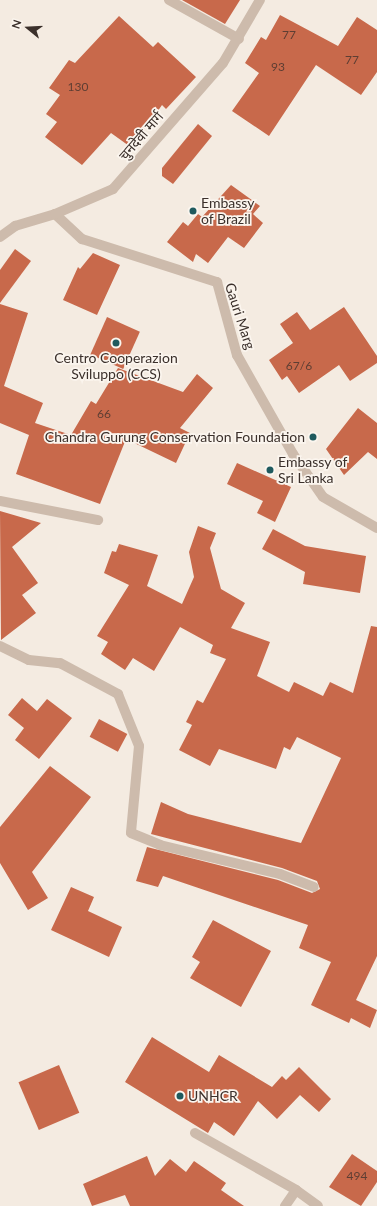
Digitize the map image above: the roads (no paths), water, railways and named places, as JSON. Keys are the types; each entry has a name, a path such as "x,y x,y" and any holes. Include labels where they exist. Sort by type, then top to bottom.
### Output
{"street":[{"path":"169,0 239,38"},
{"name":"चुनदेवी मार्ग","path":"0,236 14,226 55,214 113,189 223,63 260,0"},
{"name":"Gauri Marg","path":"55,214 82,239 217,282 237,355 293,454 323,496 377,528"},
{"path":"0,502 98,520"},
{"path":"0,646 29,660 60,663 118,694 139,746 131,832 160,845 280,874 314,887"},
{"path":"195,1133 296,1190 318,1206"},
{"path":"285,1206 296,1190"}],"place":[{"name":"Embassy of Brazil","path":"193,211"},
{"name":"Centro Cooperazion Sviluppo (CCS)","path":"116,343"},
{"name":"Chandra Gurung Conservation Foundation","path":"313,437"},
{"name":"Embassy of Sri Lanka","path":"270,470"},
{"name":"UNHCR","path":"180,1096"}]}
